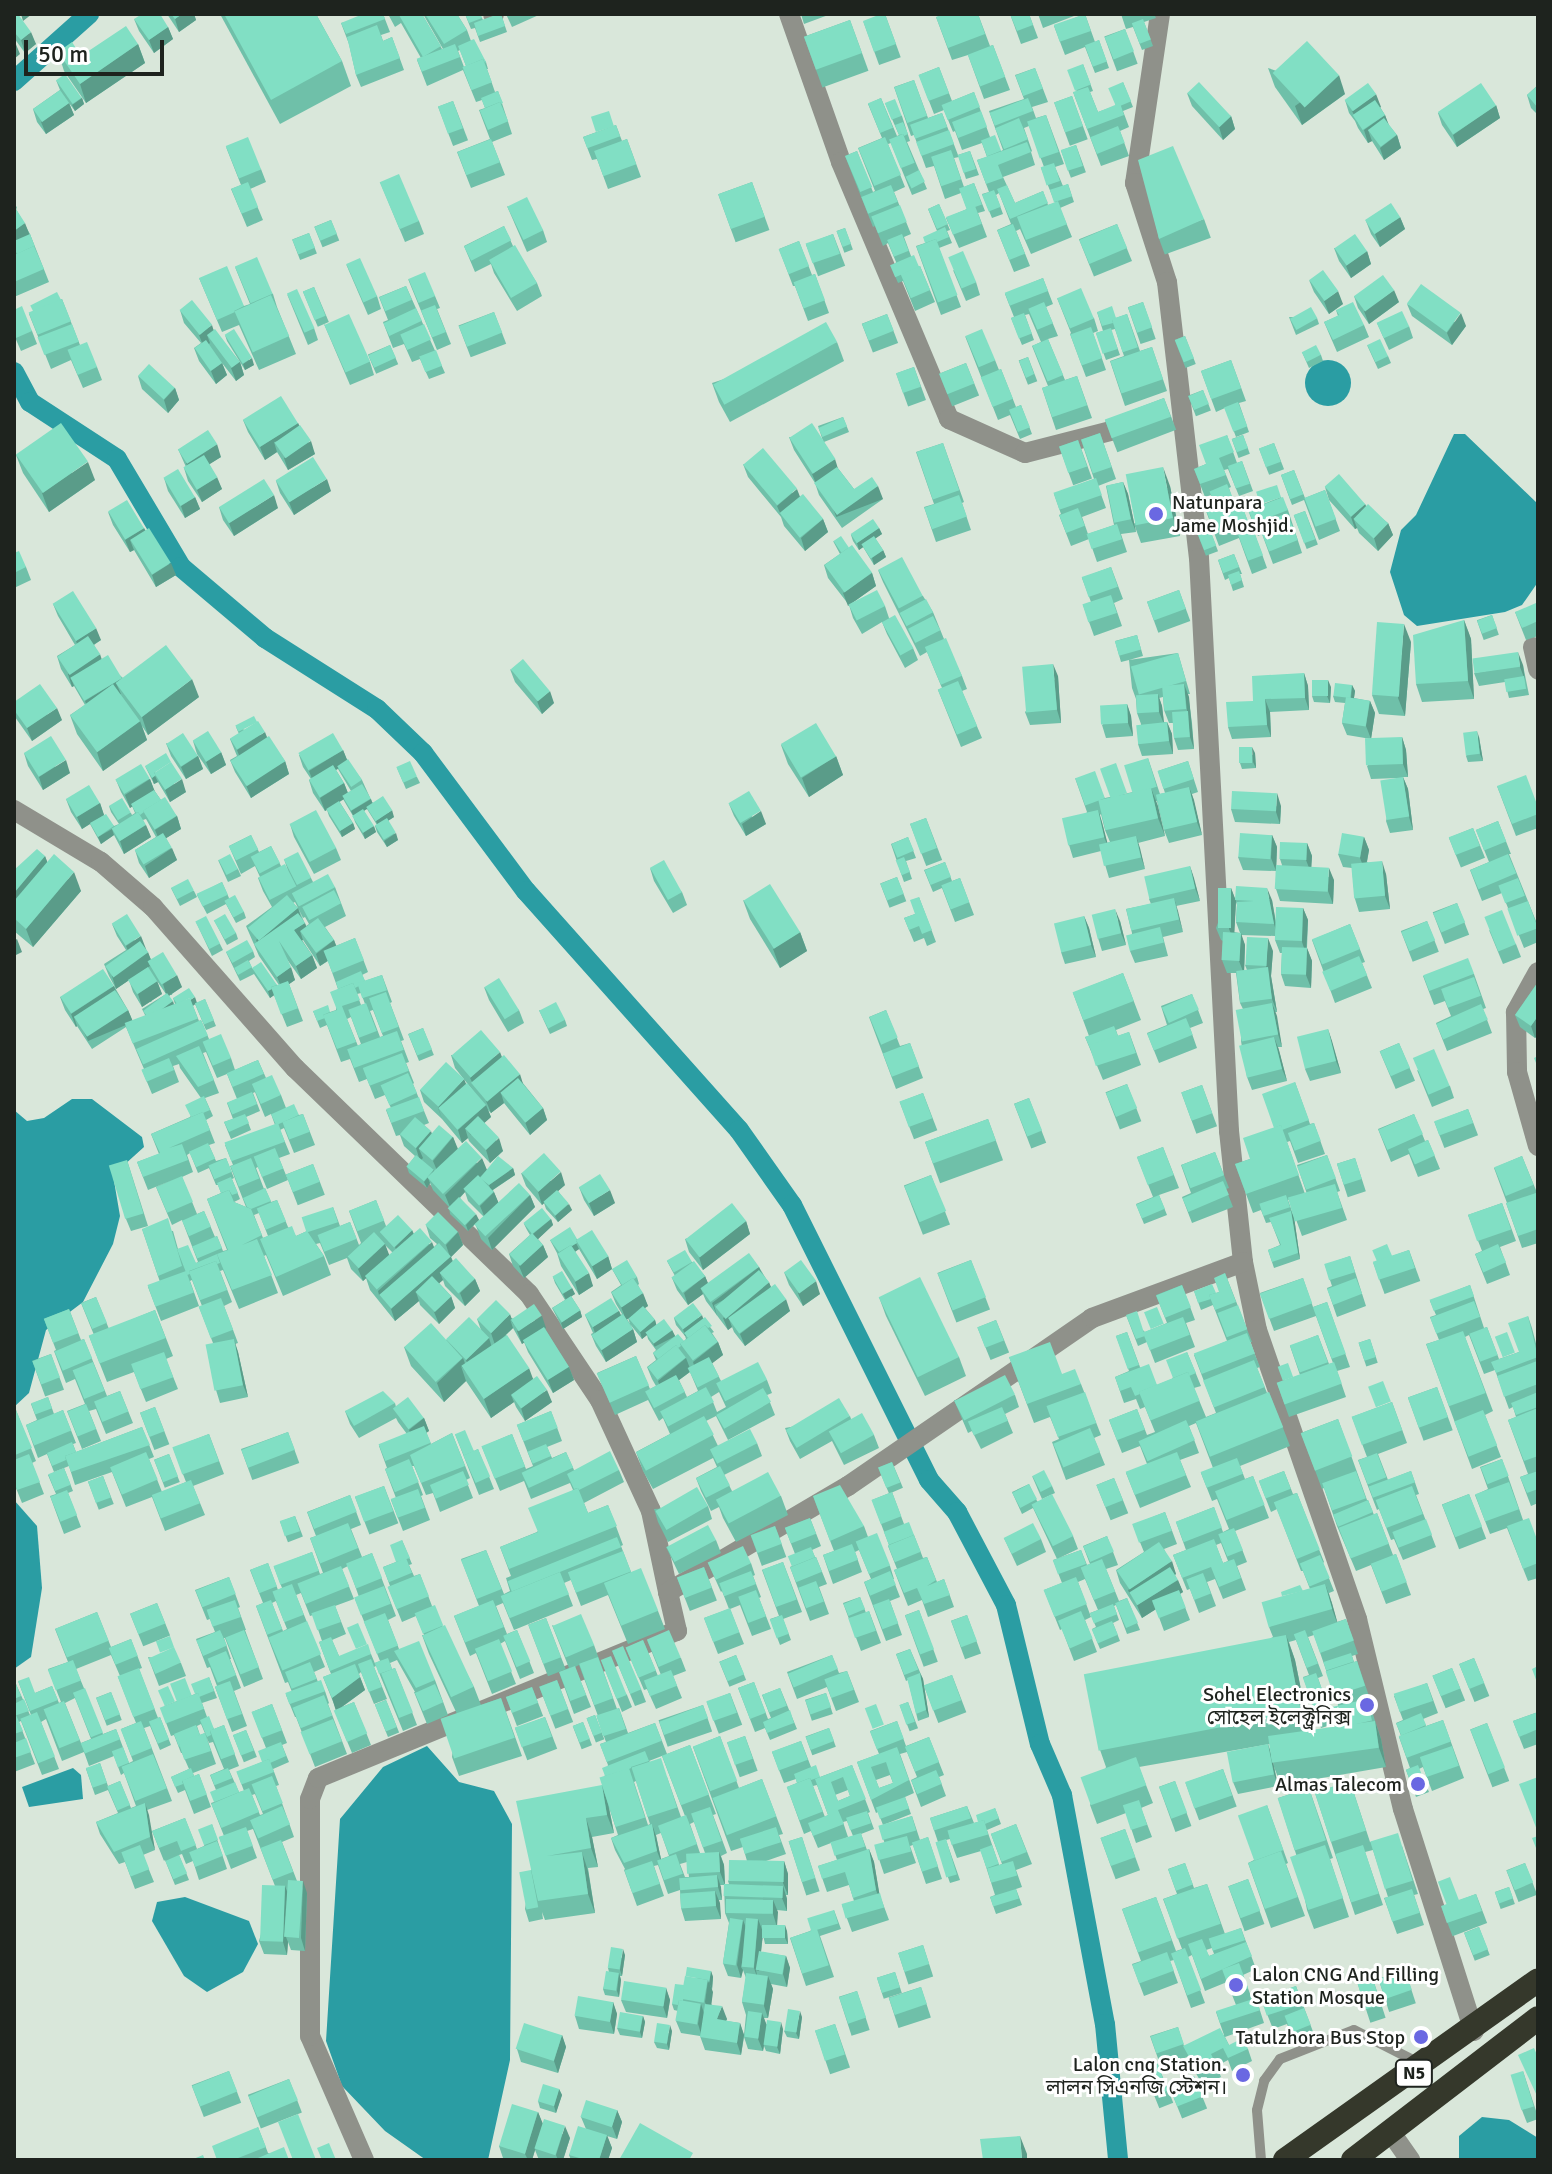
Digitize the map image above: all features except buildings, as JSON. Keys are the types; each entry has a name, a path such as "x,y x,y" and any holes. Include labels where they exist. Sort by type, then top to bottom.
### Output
{"highway":[{"name":"N5","path":"1285,2160 1474,2031 1538,1980"},
{"name":"N5","path":"1353,2160 1392,2134 1538,2018"}],"street":[{"path":"789,14 841,162 949,419 1025,453 1058,450 1182,409"},
{"path":"1160,14 1135,183 1167,282 1199,558 1229,1131 1243,1262 1257,1330 1357,1619 1403,1809 1474,2031"},
{"path":"1533,647 1538,669"},
{"path":"14,810 101,862 153,907 295,1068 529,1294 600,1400 651,1511 677,1631 318,1778 310,1799 310,2036 364,2160"},
{"path":"1538,972 1516,1012 1517,1072 1538,1146"},
{"path":"668,1592 848,1486 1092,1318 1243,1262"},
{"path":"1392,2134 1410,2160"}],"lane":[{"path":"1261,2160 1257,2110 1264,2081 1280,2059 1354,2030 1424,2066"}],"water":[{"path":"1328,360 1344,367 1351,383 1344,399 1328,406 1312,399 1305,383 1312,367"},
{"path":"1454,434 1465,434 1538,504 1538,582 1522,605 1505,612 1417,626 1404,615 1390,572 1401,530 1416,515"},
{"path":"72,1099 92,1099 142,1137 144,1147 113,1175 120,1216 113,1244 83,1302 46,1330 29,1393 14,1407 14,1110 27,1121 44,1118"},
{"path":"14,1500 37,1526 42,1588 31,1657 14,1669"},
{"path":"427,1746 459,1782 494,1791 512,1824 510,2060 488,2160 426,2160 385,2131 342,2086 326,2041 340,1819 383,1767"},
{"path":"73,1768 81,1775 83,1799 29,1807 22,1787"},
{"path":"185,1897 249,1921 258,1944 243,1972 207,1992 184,1976 152,1921 157,1902"},
{"path":"1482,2117 1509,2120 1538,2138 1538,2160 1459,2160 1459,2136"}],"waterway":[{"path":"14,81 89,14"},
{"path":"14,372 30,402 117,459 181,567 265,638 377,709 423,753 526,891 739,1130 792,1205 929,1480 957,1512 1006,1605 1040,1744 1062,1795 1105,2024 1118,2160"}],"place":[{"name":"Natunpara Jame Moshjid.","path":"1156,514"},
{"name":"Sohel Electronics সোহেল ইলেক্ট্রনিক্স","path":"1367,1705"},
{"name":"Almas Talecom","path":"1418,1784"},
{"name":"Lalon CNG And Filling Station Mosque","path":"1236,1985"},
{"name":"Tatulzhora Bus Stop","path":"1421,2037"},
{"name":"Lalon cng Station. লালন সিএনজি স্টেশন।","path":"1243,2075"}]}
